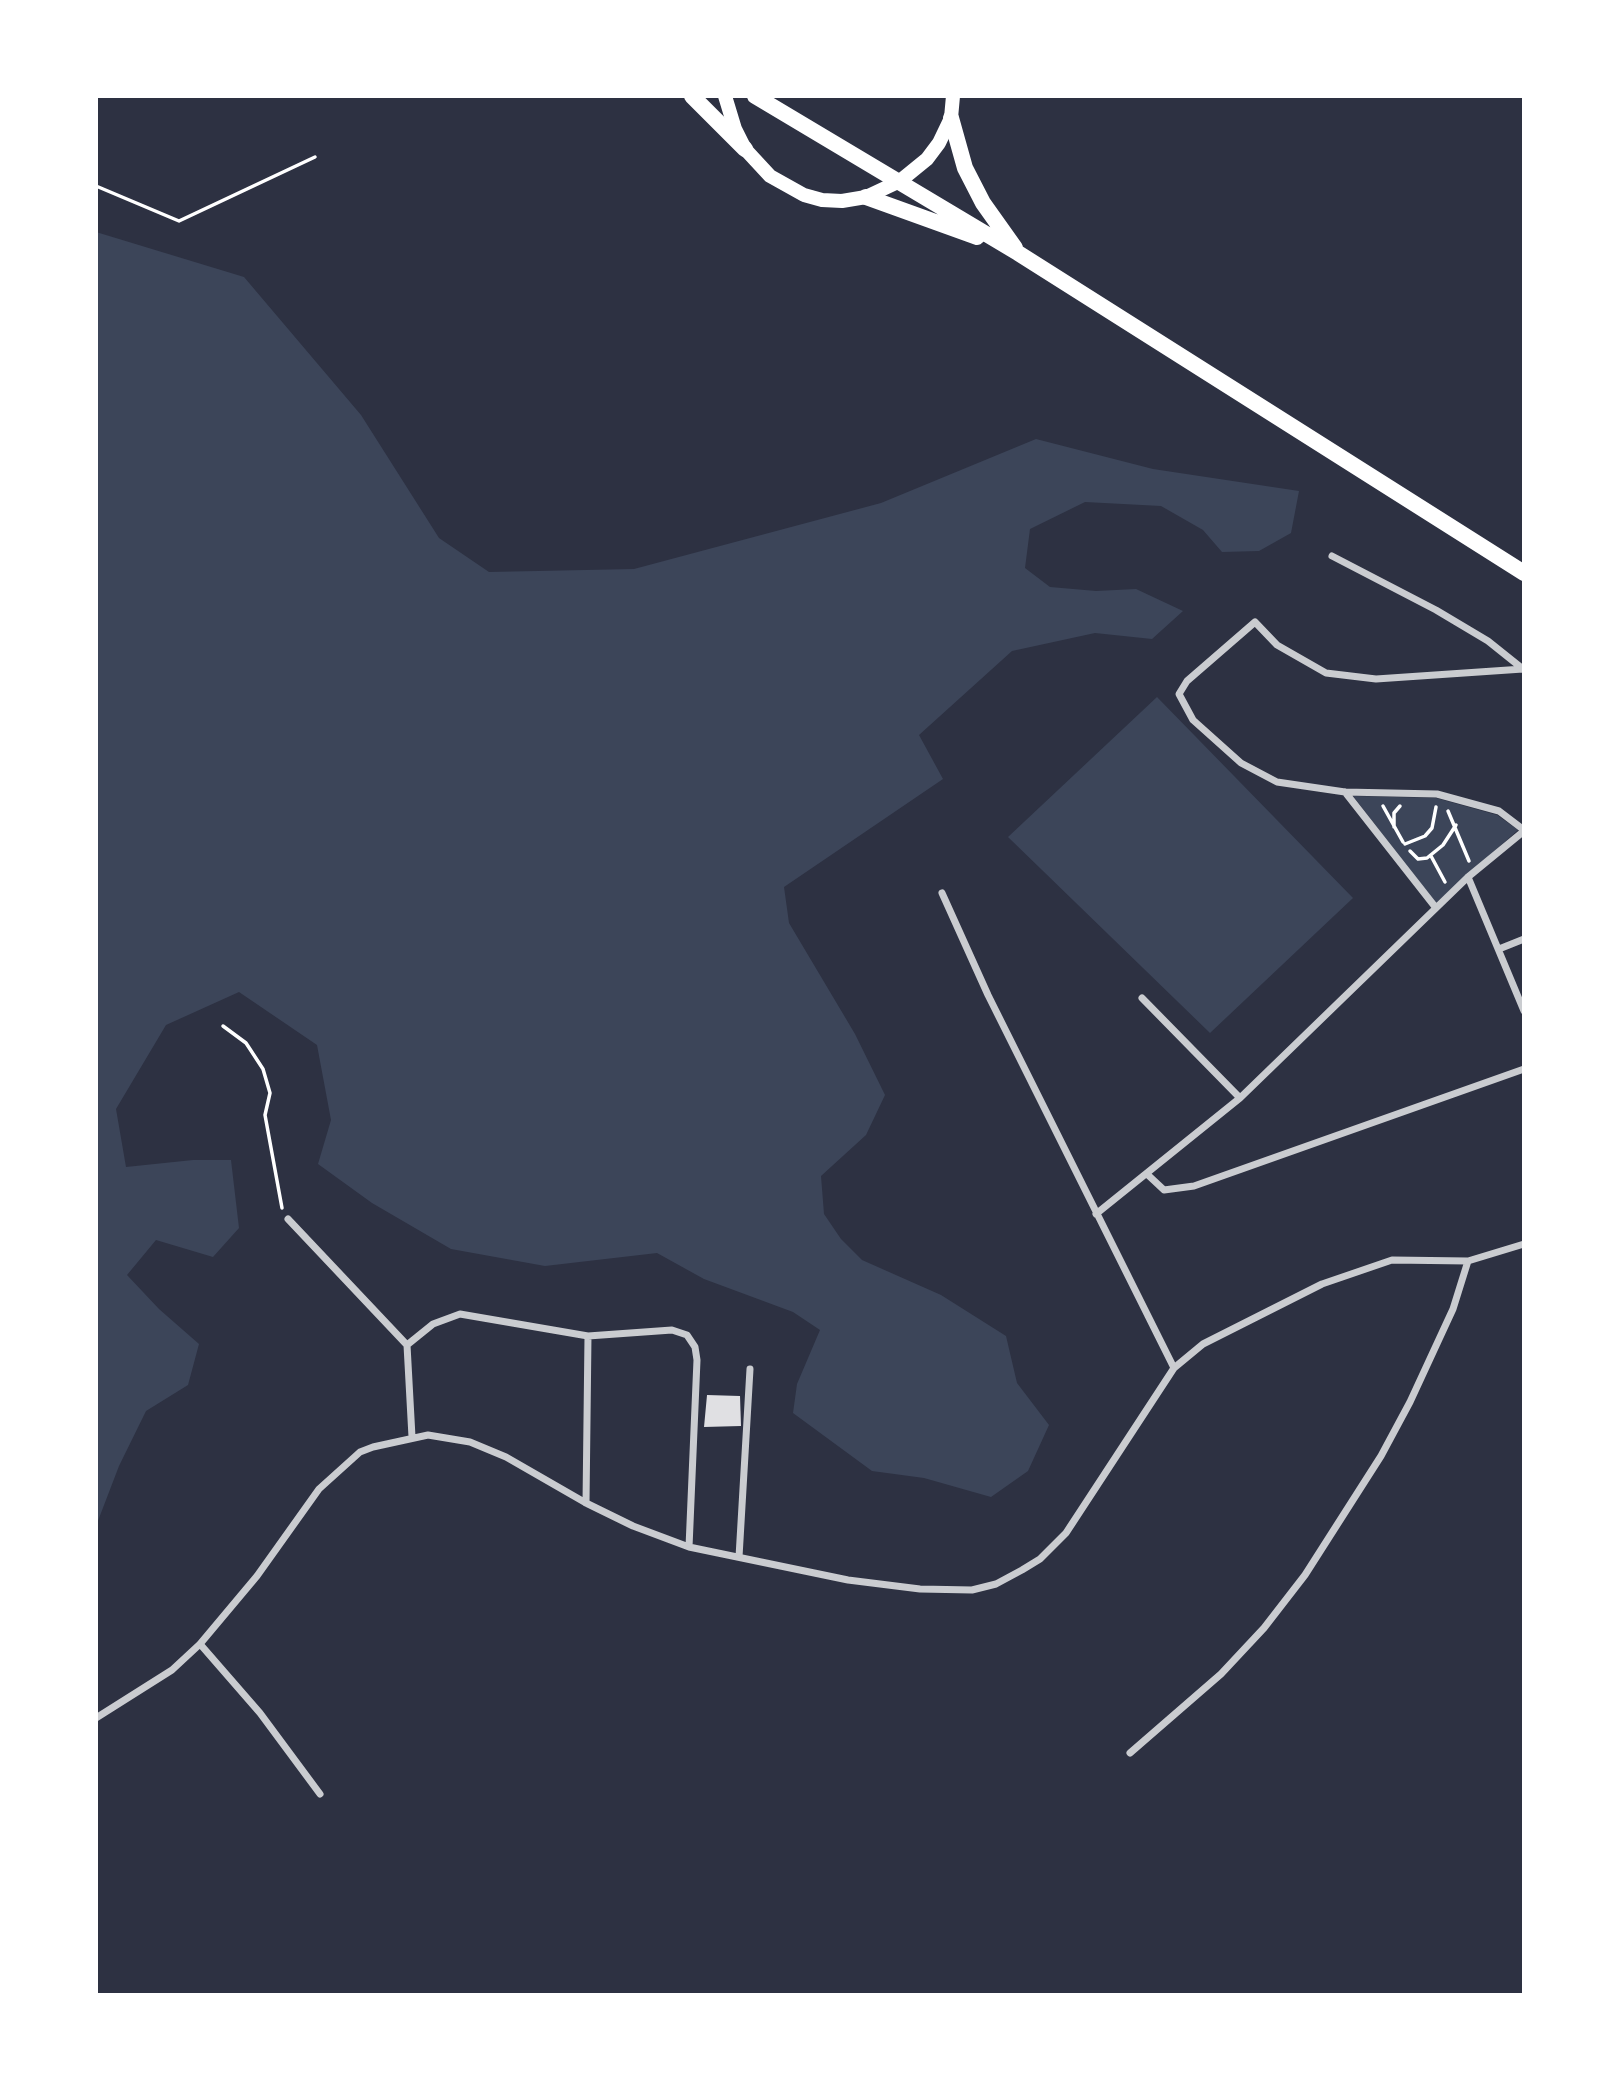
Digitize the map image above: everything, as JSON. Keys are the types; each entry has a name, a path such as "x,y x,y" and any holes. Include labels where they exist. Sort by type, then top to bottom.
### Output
{"main road":[{"path":"692,96 769,176 804,195 832,201 866,197 900,181 927,159 939,143 951,118 953,96"},
{"path":"725,96 735,129 745,149"},
{"path":"755,96 1018,253 1524,573"},
{"path":"951,118 973,185 1018,253"},
{"path":"866,197 1018,253"}],"street":[{"path":"1332,555 1447,616 1488,641 1523,669"},
{"path":"1096,1214 1148,1175 1240,1098 1470,875 1524,831 1499,811 1437,794 1345,792 1295,787 1259,774 1193,720 1181,701 1180,689 1255,622 1277,645 1326,673 1376,679 1523,669"},
{"path":"1345,792 1436,908"},
{"path":"1470,875 1524,1011"},
{"path":"942,893 1096,1214 1174,1368"},
{"path":"1499,949 1524,939"},
{"path":"1142,998 1240,1098"},
{"path":"1148,1175 1164,1190 1194,1186 1524,1069"},
{"path":"288,1219 407,1345 412,1437"},
{"path":"96,1718 172,1670 200,1644 257,1576 326,1482 359,1452 428,1435 470,1443 506,1457 586,1503 633,1526 689,1547 848,1580 920,1589 972,1590 996,1584 1040,1559 1066,1532 1174,1368 1203,1343 1322,1284 1392,1260 1468,1261 1524,1244"},
{"path":"1129,1753 1221,1674 1264,1628 1305,1575 1381,1456 1410,1402 1453,1309 1468,1261"},
{"path":"407,1345 433,1324 460,1314 588,1336 680,1331 691,1339 697,1360 689,1547"},
{"path":"586,1503 588,1336"},
{"path":"740,1558 750,1369"},
{"path":"200,1644 260,1713 320,1794"}],"path":[{"path":"96,186 179,220 315,157"},
{"path":"1379,792 1384,811 1418,859 1431,856 1443,845 1456,825"},
{"path":"1405,844 1426,836 1432,828 1437,794"},
{"path":"1437,794 1456,825 1470,875"},
{"path":"1394,827 1394,813 1401,805 1411,802"},
{"path":"1430,809 1435,815"},
{"path":"1431,856 1445,884 1454,891"},
{"path":"223,1026 246,1044 263,1069 270,1093 265,1115 281,1206 288,1219"}],"shaded area":[{"path":"96,232 244,277 361,415 439,538 489,572 634,569 881,503 1036,439 1153,469 1299,491 1291,533 1259,551 1222,552 1203,530 1161,506 1085,502 1030,529 1025,568 1050,587 1096,591 1136,589 1183,611 1152,639 1095,633 1012,651 919,735 943,779 784,887 789,923 855,1034 885,1095 866,1135 821,1176 824,1214 841,1239 862,1260 941,1295 1006,1336 1017,1383 1049,1425 1028,1471 991,1497 924,1478 872,1471 793,1413 797,1384 820,1330 793,1312 704,1279 657,1253 545,1266 451,1249 372,1203 318,1164 331,1120 317,1045 239,992 166,1025 116,1109 126,1167 193,1160 231,1160 239,1228 213,1257 156,1240 127,1275 159,1309 199,1344 188,1385 146,1411 119,1466 96,1526"},
{"path":"1157,697 1353,898 1210,1033 1008,837"},
{"path":"1353,796 1436,798 1497,815 1518,830 1436,903"}],"building":[{"path":"707,1395 740,1396 741,1426 704,1427"}]}
